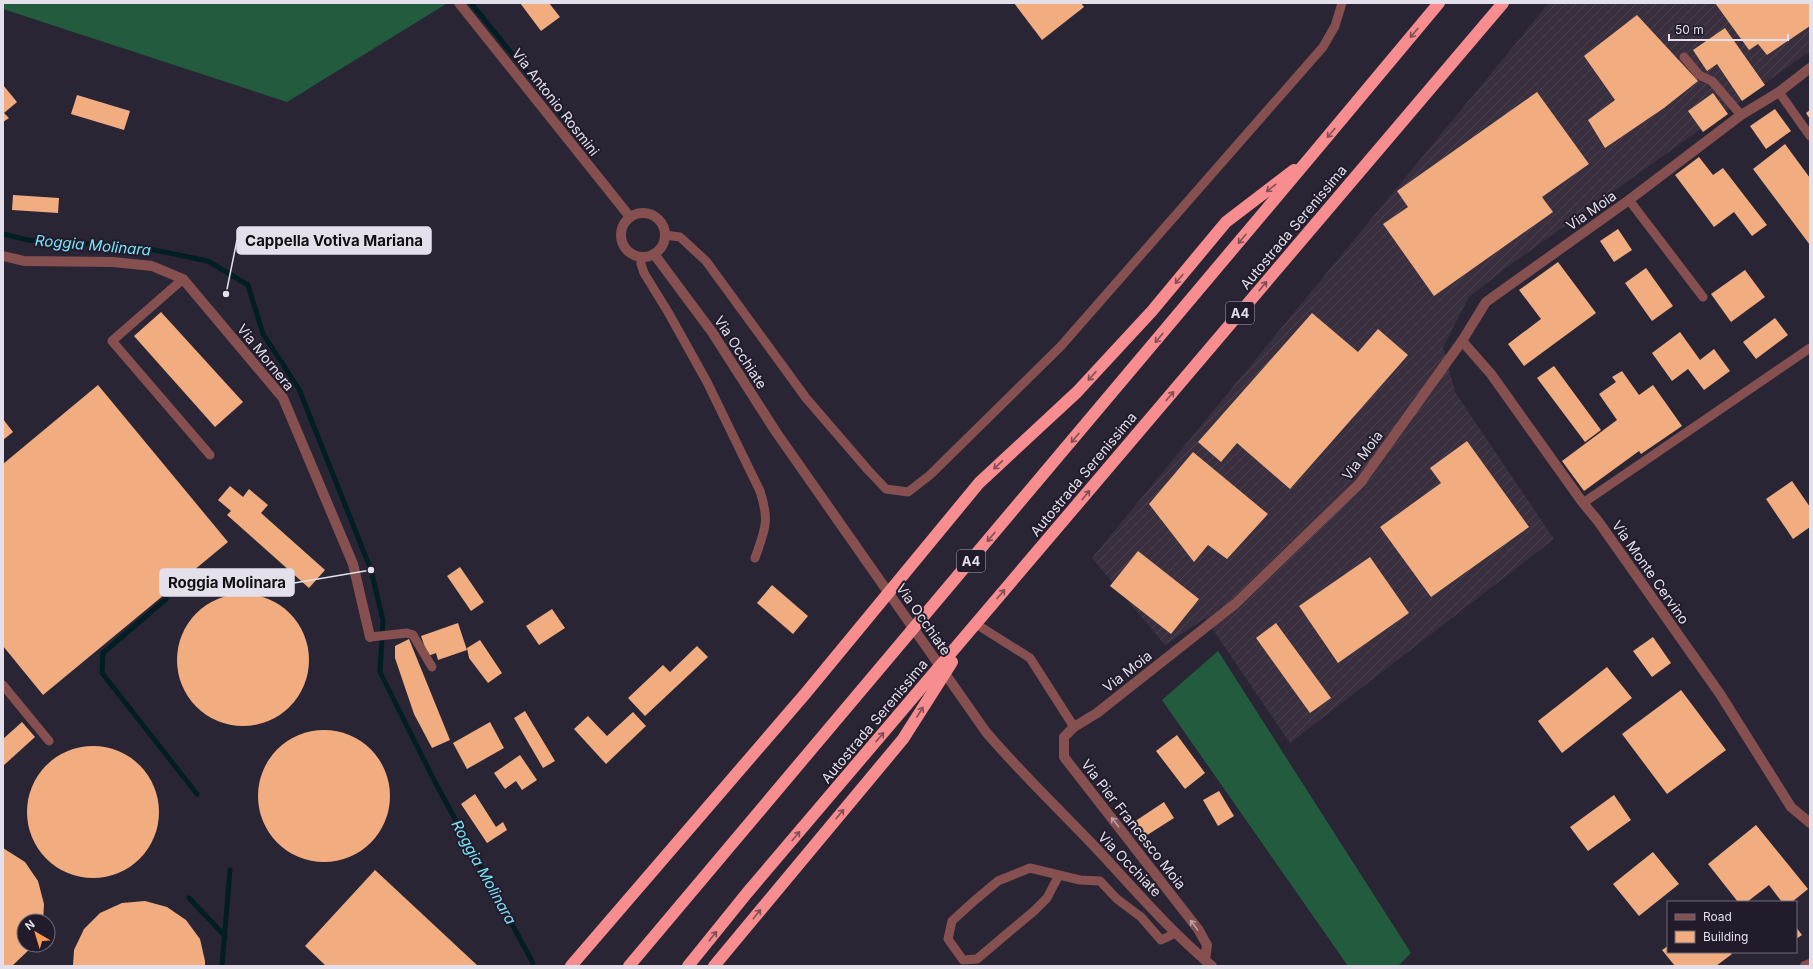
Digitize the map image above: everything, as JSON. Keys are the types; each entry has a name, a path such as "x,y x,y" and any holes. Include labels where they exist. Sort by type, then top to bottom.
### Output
{"highway":[{"name":"Autostrada Serenissima","path":"629,966 1439,3"},
{"name":"Autostrada Serenissima","path":"688,966 758,881 1503,3"},
{"path":"571,966 805,694 978,483 1077,392 1152,311 1226,222 1312,155"},
{"path":"714,966 903,739 976,624"}],"street":[{"name":"Via Antonio Rosmini","path":"459,3 630,218"},
{"name":"Via Moia","path":"1096,713 1235,604 1360,483 1462,341 1486,302 1629,200 1741,115 1779,92 1810,68"},
{"path":"643,213 650,214 661,222 665,235 662,246 654,254 641,257 628,251 623,245 621,237 625,223 630,218 643,213"},
{"name":"Via Occhiate","path":"654,254 712,332 776,432 986,732 1010,761 1039,788 1176,933 1208,963"},
{"name":"Via Mornera","path":"3,256 24,261 113,262 152,266 183,280 283,398 353,564 374,636"},
{"name":"Via Monte Cervino","path":"1462,341 1490,374 1583,503 1598,520 1720,694 1791,807 1810,823"},
{"name":"Via Pier Francesco Moia","path":"1096,713 1074,727 1064,737 1064,756 1198,929 1207,945 1208,963"},
{"path":"1805,966 1810,964"}],"lane":[{"path":"665,235 680,237 706,261 806,398 868,470 886,489 908,492 930,475 1061,346 1323,47 1335,26 1342,3"},
{"path":"1684,56 1699,75 1712,81 1741,115"},
{"path":"1779,92 1810,136"},
{"name":"Via Moia","path":"1629,200 1703,297"},
{"path":"641,257 641,264 644,273 668,312 707,382 760,491 766,509 766,527 755,558"},
{"path":"183,280 112,341 210,455"},
{"path":"1583,503 1810,348"},
{"path":"976,624 1030,658 1074,727"},
{"path":"374,636 413,634 432,667"},
{"path":"3,685 49,741"},
{"path":"1059,875 1047,898 1034,911 977,959 963,960 948,939 952,921 998,881 1030,868 1080,880 1100,881 1117,899 1141,918 1161,940 1176,933"}],"shaded area":[{"path":"1549,3 1810,3 1810,51 1507,267 1469,297 1443,347 1455,392 1554,539 1290,743 1205,618 1165,645 1092,558"}],"green space":[{"path":"3,3 446,4 287,102 3,9"},
{"path":"1218,651 1411,953 1398,966 1348,966 1162,700"}],"building":[{"path":"520,3 549,3 560,17 541,31"},
{"path":"1014,3 1081,3 1084,7 1042,40"},
{"path":"1715,3 1810,3 1810,26 1767,55 1758,44 1749,50"},
{"path":"1637,15 1698,81 1664,108 1605,148 1588,120 1615,100 1584,56"},
{"path":"1725,28 1765,85 1742,101 1717,64 1707,71 1693,50"},
{"path":"3,85 17,102 4,113 9,118 3,122"},
{"path":"1537,92 1589,164 1542,197 1553,212 1434,296 1383,224 1408,207 1397,191"},
{"path":"1713,93 1728,114 1703,132 1688,111"},
{"path":"77,95 130,111 124,130 71,114"},
{"path":"1775,109 1791,131 1766,149 1750,126"},
{"path":"1810,110 1810,119 1806,113"},
{"path":"1785,144 1810,178 1810,245 1753,169"},
{"path":"1699,157 1713,175 1723,168 1767,225 1752,236 1734,212 1714,227 1675,175"},
{"path":"13,195 59,198 58,213 12,210"},
{"path":"1618,229 1632,250 1614,262 1600,241"},
{"path":"1558,262 1596,313 1524,366 1508,344 1541,319 1519,290"},
{"path":"1646,268 1673,306 1652,321 1625,283"},
{"path":"1745,270 1765,297 1731,322 1711,294"},
{"path":"161,312 243,402 215,427 134,336"},
{"path":"1312,313 1358,352 1378,329 1408,355 1290,489 1237,443 1221,462 1198,442"},
{"path":"1775,318 1788,335 1756,359 1743,342"},
{"path":"1680,332 1700,360 1714,349 1730,371 1704,390 1688,369 1672,381 1652,353"},
{"path":"1554,366 1601,430 1585,442 1537,378"},
{"path":"1622,371 1639,395 1653,385 1682,426 1641,454 1639,451 1584,491 1562,461 1617,420 1599,394 1616,382 1612,377"},
{"path":"98,385 228,542 43,695 3,646 3,464"},
{"path":"3,419 13,432 3,440"},
{"path":"1467,441 1529,527 1431,597 1380,527 1441,483 1430,468"},
{"path":"1193,452 1268,514 1227,559 1208,545 1194,562 1149,504"},
{"path":"1792,481 1810,507 1810,527 1793,539 1766,499"},
{"path":"230,486 243,497 249,489 268,505 261,513 325,570 309,588 227,515 231,511 218,500"},
{"path":"1138,551 1199,599 1171,634 1110,586"},
{"path":"1370,557 1409,613 1338,663 1299,606"},
{"path":"460,567 484,602 471,611 447,576"},
{"path":"772,585 808,616 793,634 757,603"},
{"path":"249,594 268,599 280,605 290,613 298,623 304,635 308,647 308,673 304,685 298,697 290,707 280,715 268,721 256,725 237,726 218,721 206,715 196,707 188,697 182,685 178,673 177,654 182,635 188,623 196,613 206,605 218,599 230,595"},
{"path":"552,609 565,628 539,645 526,626"},
{"path":"458,623 467,650 438,660 436,653 428,656 421,636"},
{"path":"1276,623 1331,698 1310,713 1256,638"},
{"path":"1653,637 1671,663 1652,677 1633,651"},
{"path":"409,639 450,740 432,748 414,714 395,658 395,646"},
{"path":"480,640 502,673 488,683 469,658 467,648"},
{"path":"697,646 708,657 645,716 628,698 663,665 670,672"},
{"path":"1607,667 1632,698 1562,753 1538,721"},
{"path":"1681,690 1726,750 1667,794 1622,734"},
{"path":"525,711 555,761 543,768 514,718"},
{"path":"633,712 646,726 606,764 574,729 588,716 607,736"},
{"path":"22,722 35,737 3,766 3,739"},
{"path":"490,722 504,748 467,769 453,743"},
{"path":"330,730 349,735 361,741 371,749 379,759 385,771 389,783 389,809 385,821 379,833 371,843 361,851 349,857 337,861 318,862 299,857 287,851 277,843 269,833 263,821 259,809 258,790 263,771 269,759 277,749 287,741 299,735 311,731"},
{"path":"1177,735 1205,773 1185,789 1156,751"},
{"path":"99,746 118,751 130,757 140,765 148,775 154,787 158,799 158,825 154,837 148,849 140,859 130,867 118,873 106,877 87,878 68,873 56,867 46,859 38,849 32,837 28,825 27,806 32,787 38,775 46,765 56,757 68,751 80,747"},
{"path":"520,755 537,780 522,790 516,781 505,789 494,773"},
{"path":"1219,791 1234,816 1218,826 1203,800"},
{"path":"475,794 496,827 503,822 507,830 487,843 461,804"},
{"path":"1614,795 1631,820 1588,851 1570,827"},
{"path":"1164,802 1174,818 1141,839 1131,824"},
{"path":"1756,825 1808,889 1793,901 1781,901 1769,885 1748,901 1737,901 1708,864"},
{"path":"3,848 25,862 38,881 44,904 43,913 16,913 16,953 26,953 12,966 3,966"},
{"path":"1653,852 1679,884 1639,916 1613,884"},
{"path":"375,870 478,966 326,966 305,946"},
{"path":"145,901 167,907 186,920 200,939 205,966 73,966 74,950 84,929 100,913 122,903"},
{"path":"1797,928 1802,935 1797,938"},
{"path":"1667,947 1667,953 1732,954 1716,966 1675,966 1662,950"}],"waterway":[{"path":"471,3 585,144"},
{"name":"Roggia Molinara","path":"3,234 28,240 140,247 208,261 248,285 263,334 299,389 371,570 383,620 380,672 435,782 533,963"},
{"path":"166,599 103,653 102,673 197,794"},
{"path":"222,966 230,870"},
{"path":"189,898 225,936"}],"place":[{"name":"Cappella Votiva Mariana","path":"226,294"},
{"name":"Roggia Molinara","path":"371,570"}]}
